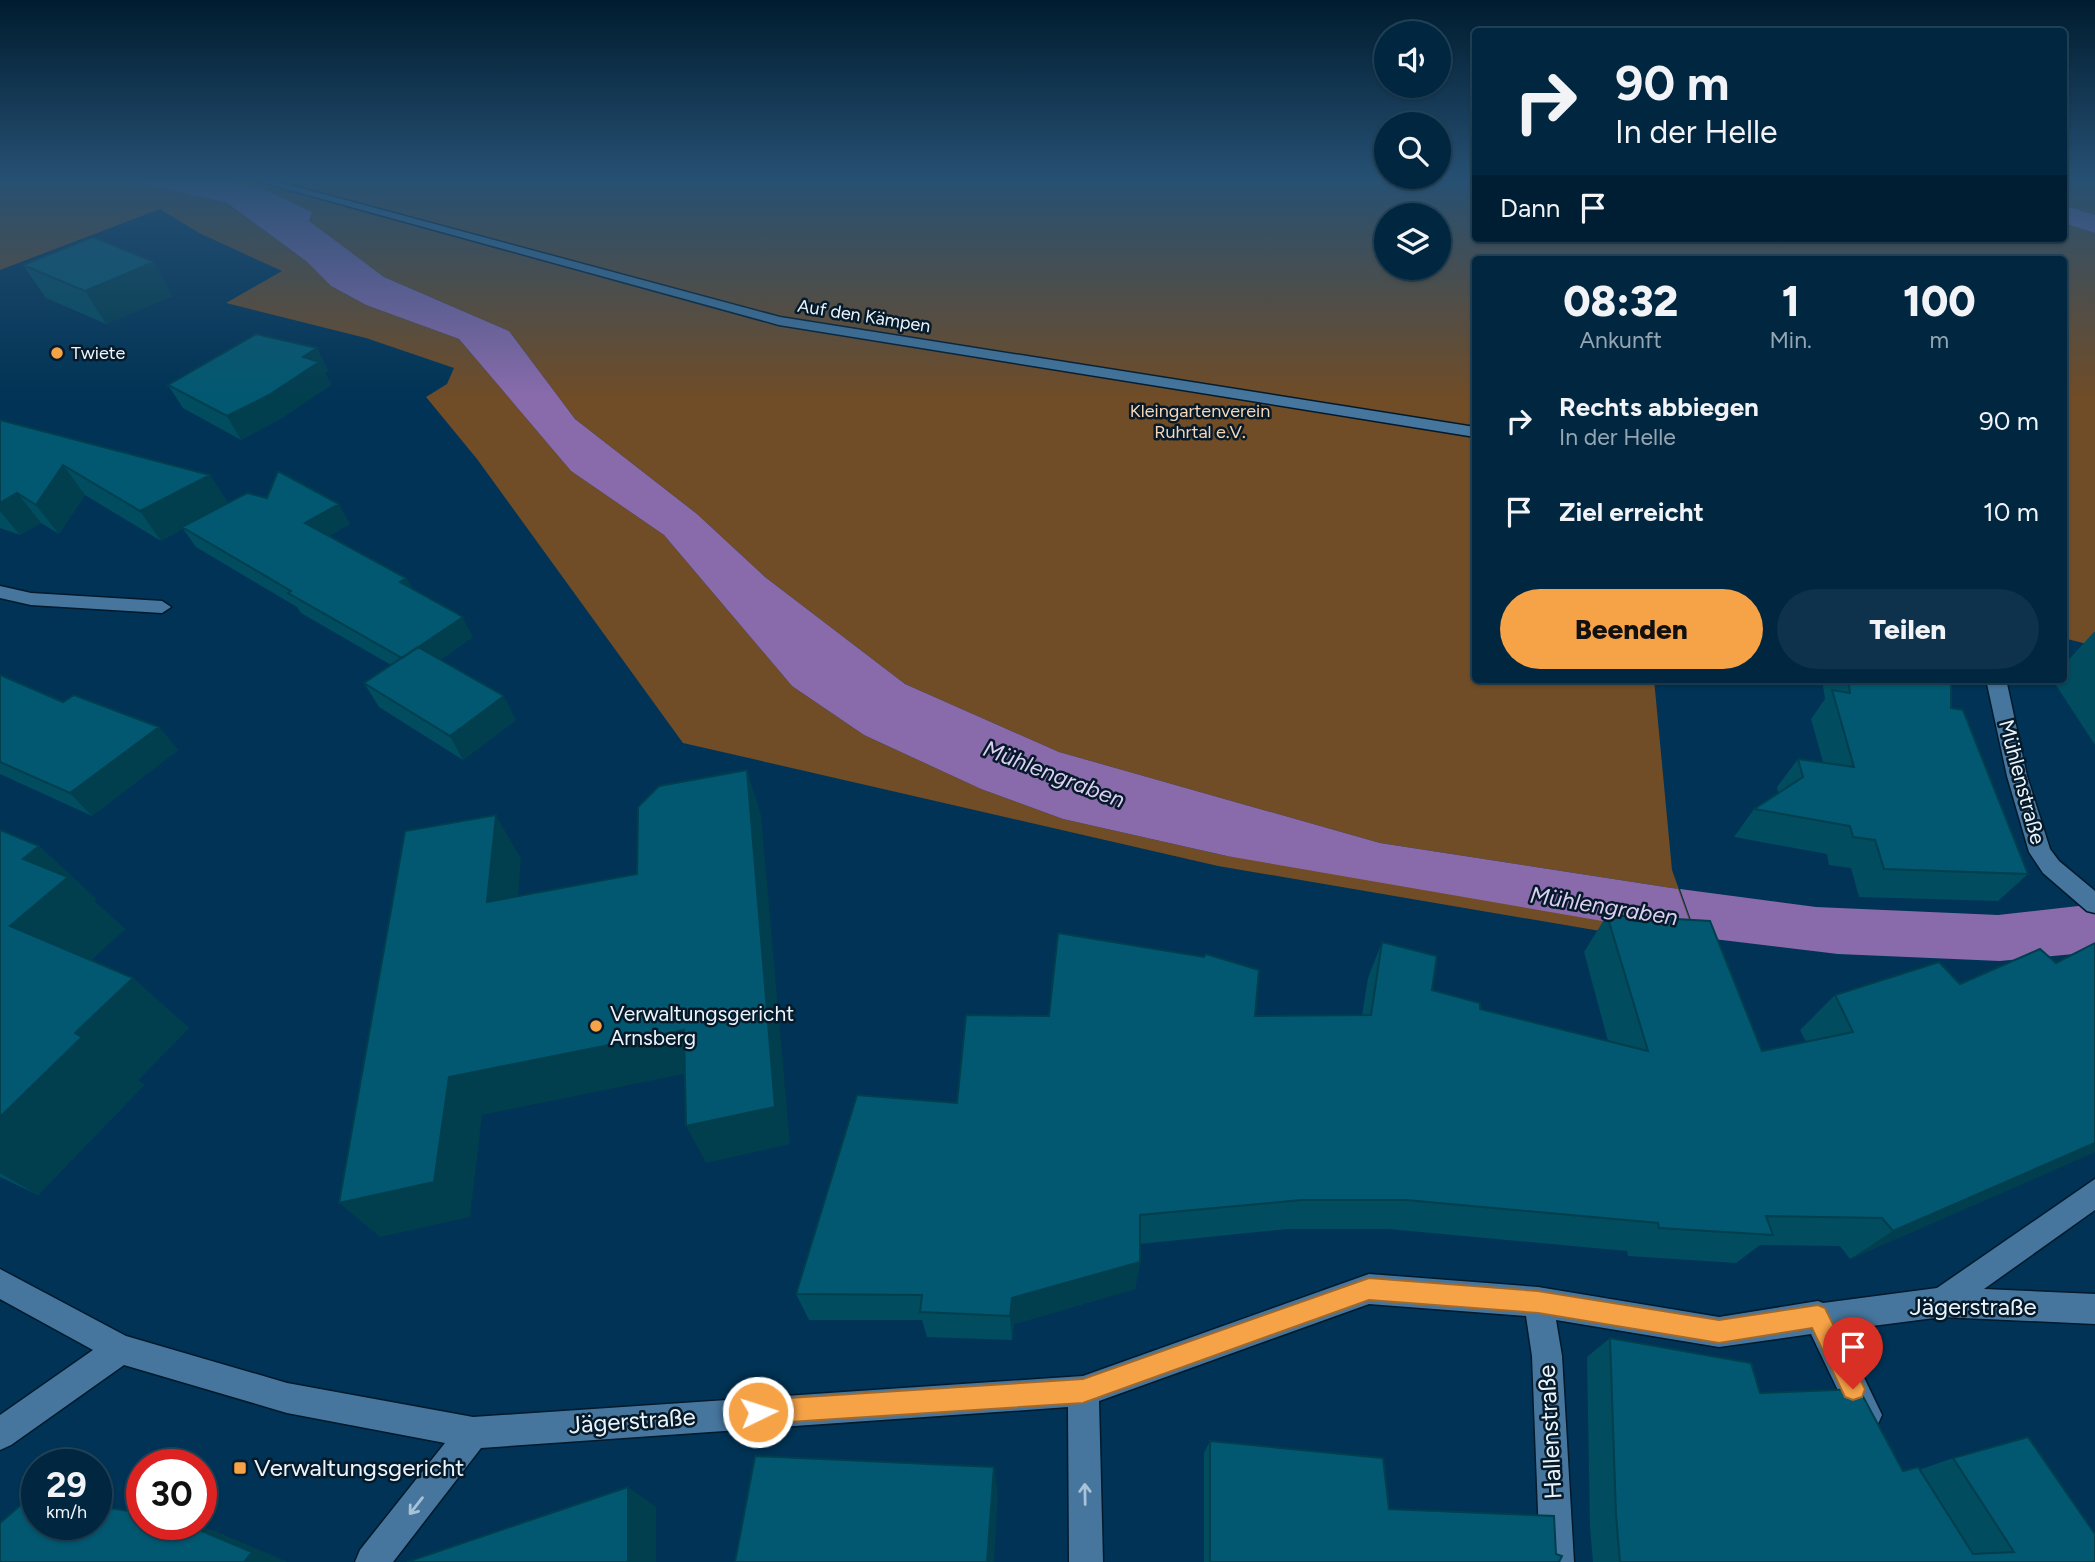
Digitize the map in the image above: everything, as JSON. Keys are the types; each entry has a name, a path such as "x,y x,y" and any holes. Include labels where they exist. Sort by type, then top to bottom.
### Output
{"street":[{"name":"Auf den Kämpen","path":"529,253 788,323 1472,432"},
{"path":"0,592 31,598 162,607"},
{"name":"Mühlenstraße","path":"1997,683 2017,776 2040,852 2051,867 2095,904"},
{"path":"1942,1302 2095,1193"},
{"name":"Jägerstraße","path":"0,1283 121,1349 287,1398 473,1433 1083,1391 1369,1289 1538,1302 1719,1332 1818,1316 1942,1302 2095,1308"},
{"name":"Hallenstraße","path":"1538,1302 1546,1356 1557,1562"},
{"path":"1818,1316 1877,1437"},
{"path":"0,1434 121,1349"},
{"path":"1083,1391 1086,1562"},
{"path":"372,1562 473,1433"}],"green space":[{"name":"Kleingartenverein Ruhrtal e.V.","path":"0,253 45,253 0,270"},
{"name":"Kleingartenverein Ruhrtal e.V.","path":"242,253 295,253 331,286 366,305 459,339 571,471 664,535 792,686 864,735 981,789 1063,819 1227,856 1678,889 1380,843 1059,752 905,684 765,577 697,514 575,419 509,331 384,277 351,253 1374,253 1374,280 1451,280 1451,253 2095,253 2095,646 2067,639 2067,256 1472,256 1472,683 1654,683 1672,870 1700,948 1218,866 683,743 477,459 426,397 447,384 454,368 366,338 226,303 282,271"}],"water":[{"name":"Mühlengraben","path":"295,253 352,253 384,277 509,331 575,419 697,514 765,577 905,684 1059,752 1380,843 1678,889 1695,937 1227,856 1063,819 981,789 864,735 792,686 664,535 571,471 459,339 366,305 331,286"},
{"path":"1680,889 1816,907 1998,915 2087,905 2095,910 2095,952 2000,961 1838,954 1697,937"}],"building":[{"path":"53,253 132,253 154,262 85,291 23,265"},
{"path":"256,334 317,348 303,357 319,362 269,395 227,416 168,385"},
{"path":"0,420 210,475 140,511 63,465 36,505 17,493 0,503"},
{"path":"278,471 339,504 305,523 406,578 400,582 463,617 402,658 288,593 291,591 182,527 247,493 267,498"},
{"path":"418,647 504,696 450,736 364,683"},
{"path":"0,675 63,702 74,695 159,727 70,793 0,762"},
{"path":"1849,683 1951,683 1951,708 1963,710 2028,874 1884,869 1875,840 1853,837 1850,826 1754,809 1803,777 1798,759 1854,767 1832,690 1850,693"},
{"name":"Verwaltungsgericht Arnsberg","path":"747,770 775,1107 686,1126 684,1030 449,1077 434,1182 339,1203 405,831 496,815 487,902 637,874 638,807 659,786"},
{"path":"0,830 39,846 23,859 68,877 10,926 133,978 75,1033 82,1037 0,1117"},
{"path":"1607,915 1710,921 1762,1051 1853,1032 1835,995 1939,962 1960,984 2040,949 2056,963 2095,943 2095,1143 1893,1231 1882,1218 1766,1216 1773,1235 1659,1228 1658,1223 1406,1200 1301,1200 1140,1215 1140,1262 1012,1298 1010,1316 920,1312 922,1295 796,1294 857,1095 957,1103 966,1015 1049,1016 1058,933 1204,957 1206,954 1259,970 1255,1016 1371,1015 1382,942 1437,956 1432,990 1480,1003 1480,1009 1648,1051"},
{"path":"1610,1338 1751,1363 1760,1393 1859,1389 1903,1471 1918,1467 1973,1554 2014,1552 1953,1458 2028,1437 2095,1534 2095,1562 1620,1562"},
{"path":"1210,1441 1383,1458 1389,1509 1554,1516 1556,1554 1562,1556 1559,1562 1210,1562"},
{"path":"755,1456 994,1467 987,1562 735,1562"},
{"path":"628,1487 628,1562 407,1562"},
{"path":"21,1505 21,1540 112,1540 112,1508 126,1511 126,1540 217,1540 217,1537 252,1552 244,1562 0,1562 0,1523"}],"place":[{"name":"Twiete","path":"57,353"},
{"name":"Verwaltungsgericht Arnsberg","path":"596,1026"},
{"name":"Verwaltungsgericht","path":"240,1468"}],"route":[{"path":"758,1412 1083,1391 1369,1289 1538,1302 1719,1332 1818,1316 1853,1389"}]}
